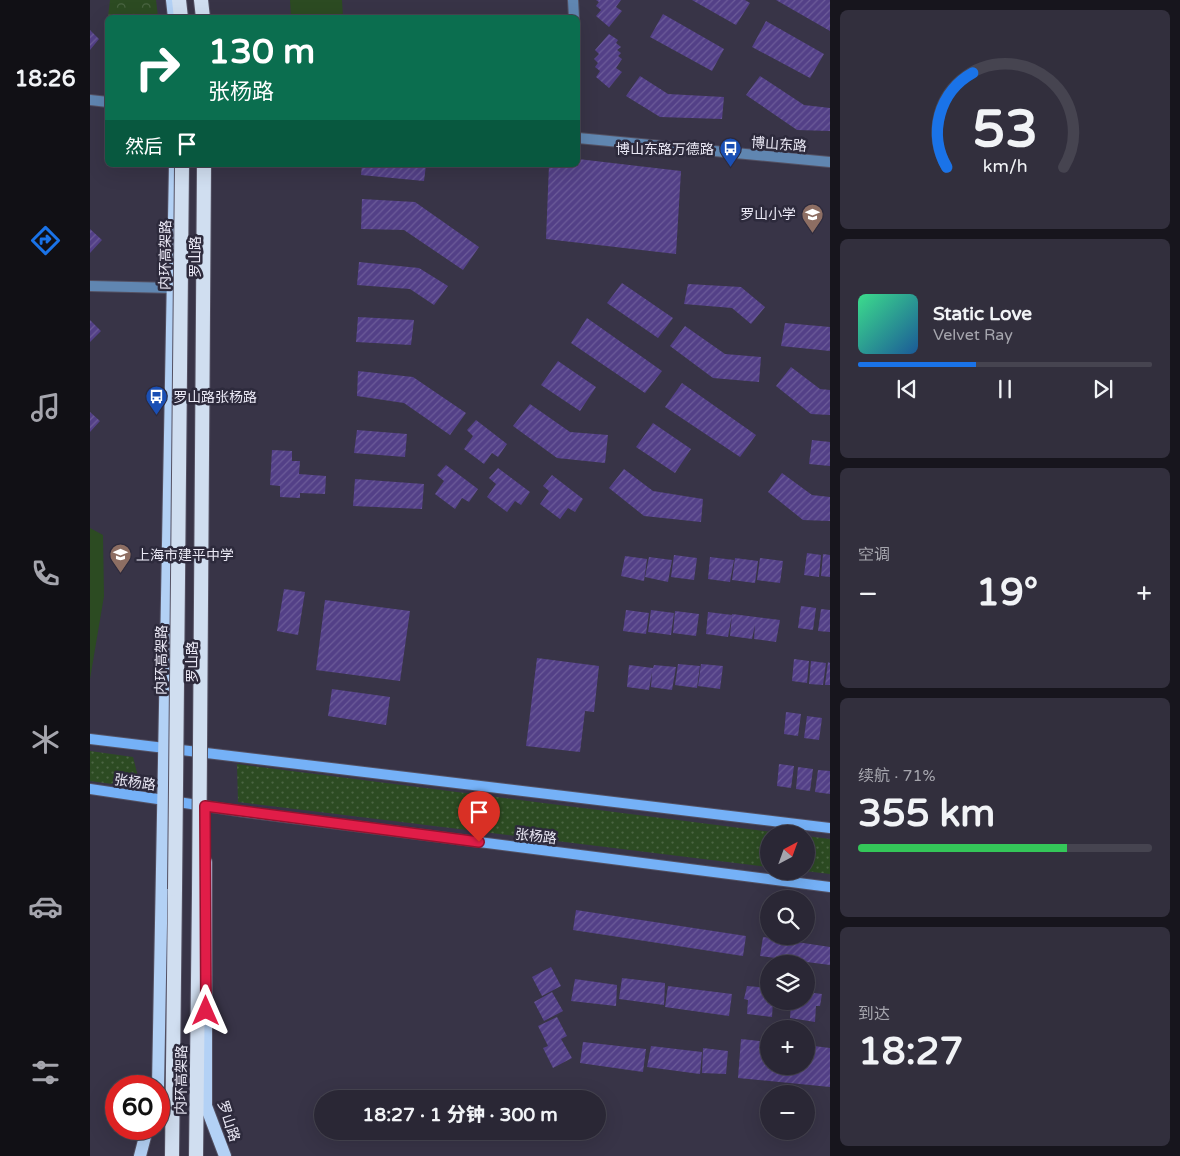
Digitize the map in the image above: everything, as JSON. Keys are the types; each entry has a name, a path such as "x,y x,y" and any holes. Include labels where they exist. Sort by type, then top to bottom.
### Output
{"highway":[{"path":"179,0 180,15"},
{"path":"201,0 203,15"},
{"name":"内环高架路","path":"172,1156 182,167"},
{"name":"内环高架路","path":"196,1156 204,167"}],"main road":[{"path":"172,0 174,15"},
{"path":"207,0 209,15"},
{"name":"罗山路","path":"158,1075 175,167"},
{"name":"罗山路","path":"210,167 205,806 206,1106 225,1156"},
{"path":"90,739 830,828"},
{"name":"张杨路","path":"90,789 205,806 830,887"},
{"path":"140,1156 144,1140"}],"street":[{"path":"573,0 574,15"},
{"path":"90,100 105,102"},
{"name":"博山东路","path":"580,138 830,162"},
{"path":"90,286 173,288"}],"green space":[{"path":"110,0 156,0 158,15 108,15"},
{"path":"290,0 342,0 343,15 291,15"},
{"path":"90,528 103,535 104,596 90,679"},
{"path":"90,751 133,757 141,788 90,781"},
{"path":"237,764 760,830 760,866 238,802"},
{"path":"815,837 830,839 830,874 815,872"}],"building":[{"path":"596,0 621,0 616,7 622,11 609,27 596,16 601,10 596,6 599,2"},
{"path":"692,0 745,0 750,3 736,25"},
{"path":"776,0 830,0 830,31"},
{"path":"663,14 724,49 712,71 650,37"},
{"path":"766,21 824,54 810,78 752,47"},
{"path":"90,30 99,39 90,50"},
{"path":"609,34 618,40 616,43 621,47 617,50 621,53 618,56 622,59 616,68 622,72 609,88 596,77 600,71 595,67 598,63 594,59 599,54 595,50"},
{"path":"640,76 668,94 724,97 722,119 660,117 626,96"},
{"path":"760,76 804,105 830,108 830,131 797,130 746,95"},
{"path":"580,159 681,171 676,254 546,239 549,167 580,167"},
{"path":"362,167 426,167 424,181 361,175"},
{"path":"362,199 415,202 479,247 463,270 404,230 361,229"},
{"path":"90,229 102,240 90,253"},
{"path":"359,262 419,268 448,286 434,305 410,289 357,285"},
{"path":"622,283 673,318 658,338 607,303"},
{"path":"688,284 741,287 765,307 751,324 732,308 684,304"},
{"path":"358,317 414,320 411,345 356,342"},
{"path":"587,318 662,371 645,393 571,343"},
{"path":"90,320 101,331 90,342"},
{"path":"785,323 830,327 830,351 781,346"},
{"path":"685,326 725,354 761,357 759,382 713,378 670,346"},
{"path":"558,361 596,387 580,411 541,385"},
{"path":"791,367 820,389 830,390 830,415 811,414 776,386"},
{"path":"358,371 413,377 466,413 450,435 404,403 357,396"},
{"path":"682,383 756,435 740,457 665,407"},
{"path":"530,404 570,432 608,435 605,463 557,458 513,426"},
{"path":"90,412 100,421 90,432"},
{"path":"476,420 507,444 498,457 492,453 484,464 464,449 473,436 467,430"},
{"path":"653,423 691,449 675,473 636,447"},
{"path":"357,430 407,434 405,457 354,453"},
{"path":"812,440 830,442 830,466 809,464"},
{"path":"272,450 292,451 292,461 300,461 299,474 326,476 325,494 300,493 300,498 280,497 280,486 270,485"},
{"path":"446,465 478,489 469,502 462,498 455,509 435,494 444,481 437,475"},
{"path":"498,468 530,492 521,505 515,501 507,512 487,497 496,484 489,478"},
{"path":"624,469 653,491 703,499 701,522 644,516 609,488"},
{"path":"782,473 812,495 830,497 830,521 803,520 768,492"},
{"path":"552,475 583,499 575,512 568,508 560,519 540,504 549,491 543,486"},
{"path":"355,479 424,484 422,509 353,506"},
{"path":"807,553 821,555 819,577 804,575"},
{"path":"823,554 830,555 830,577 821,576"},
{"path":"674,555 697,558 694,580 671,577"},
{"path":"625,556 647,559 644,581 621,576"},
{"path":"649,557 672,560 668,582 645,577"},
{"path":"710,557 734,560 730,582 708,579"},
{"path":"735,558 758,561 755,583 732,580"},
{"path":"760,558 783,561 780,583 757,580"},
{"path":"284,589 305,592 298,635 277,631"},
{"path":"325,600 410,611 400,681 316,670"},
{"path":"801,606 816,608 813,630 798,628"},
{"path":"821,609 830,610 830,632 818,631"},
{"path":"626,610 649,613 646,634 623,631"},
{"path":"651,610 674,613 671,635 648,632"},
{"path":"675,611 699,614 696,636 673,633"},
{"path":"708,612 732,615 728,637 706,634"},
{"path":"732,614 780,620 776,642 754,639 755,625 752,639 730,636"},
{"path":"537,658 599,666 594,712 585,711 580,752 526,746"},
{"path":"794,659 809,661 807,683 792,681"},
{"path":"811,661 826,663 823,685 809,684"},
{"path":"828,662 830,663 830,685 825,685"},
{"path":"678,664 700,666 697,688 675,685"},
{"path":"701,664 723,666 720,689 698,686"},
{"path":"629,665 653,668 654,665 676,667 672,690 651,687 652,672 649,690 627,687"},
{"path":"332,689 390,697 386,725 328,716"},
{"path":"786,712 801,714 798,736 784,734"},
{"path":"807,716 822,718 819,740 804,738"},
{"path":"779,764 794,766 791,788 777,786"},
{"path":"798,767 813,769 810,791 796,789"},
{"path":"818,770 830,771 830,794 815,792"},
{"path":"576,910 746,936 743,956 573,930"},
{"path":"762,945 815,945 830,947 830,965 815,963 815,955 760,955"},
{"path":"551,967 561,986 542,996 532,977"},
{"path":"622,978 665,983 664,1005 619,999"},
{"path":"575,979 617,985 616,1006 571,1001"},
{"path":"668,986 732,994 729,1016 665,1007"},
{"path":"747,986 760,987 760,1010 772,1010 772,1017 747,1014 748,1000 744,999"},
{"path":"552,992 563,1011 544,1021 534,1002"},
{"path":"815,993 822,994 820,1006 816,1006 815,1022 815,1020 790,1018 791,1010 815,1010"},
{"path":"557,1017 567,1036 561,1039 572,1058 553,1068 543,1048 548,1046 538,1026"},
{"path":"741,1039 760,1041 760,1075 815,1075 815,1046 830,1048 830,1087 738,1078"},
{"path":"583,1042 646,1049 643,1072 580,1063"},
{"path":"651,1046 702,1052 700,1074 647,1067"},
{"path":"703,1048 728,1051 726,1074 702,1073"}],"place":[{"name":"博山东路万德路","path":"730,168"},
{"name":"罗山小学","path":"812,233"},
{"name":"罗山路张杨路","path":"157,416"},
{"name":"上海市建平中学","path":"120,574"}],"route":[{"path":"206,1011 205,806 479,842"}]}
